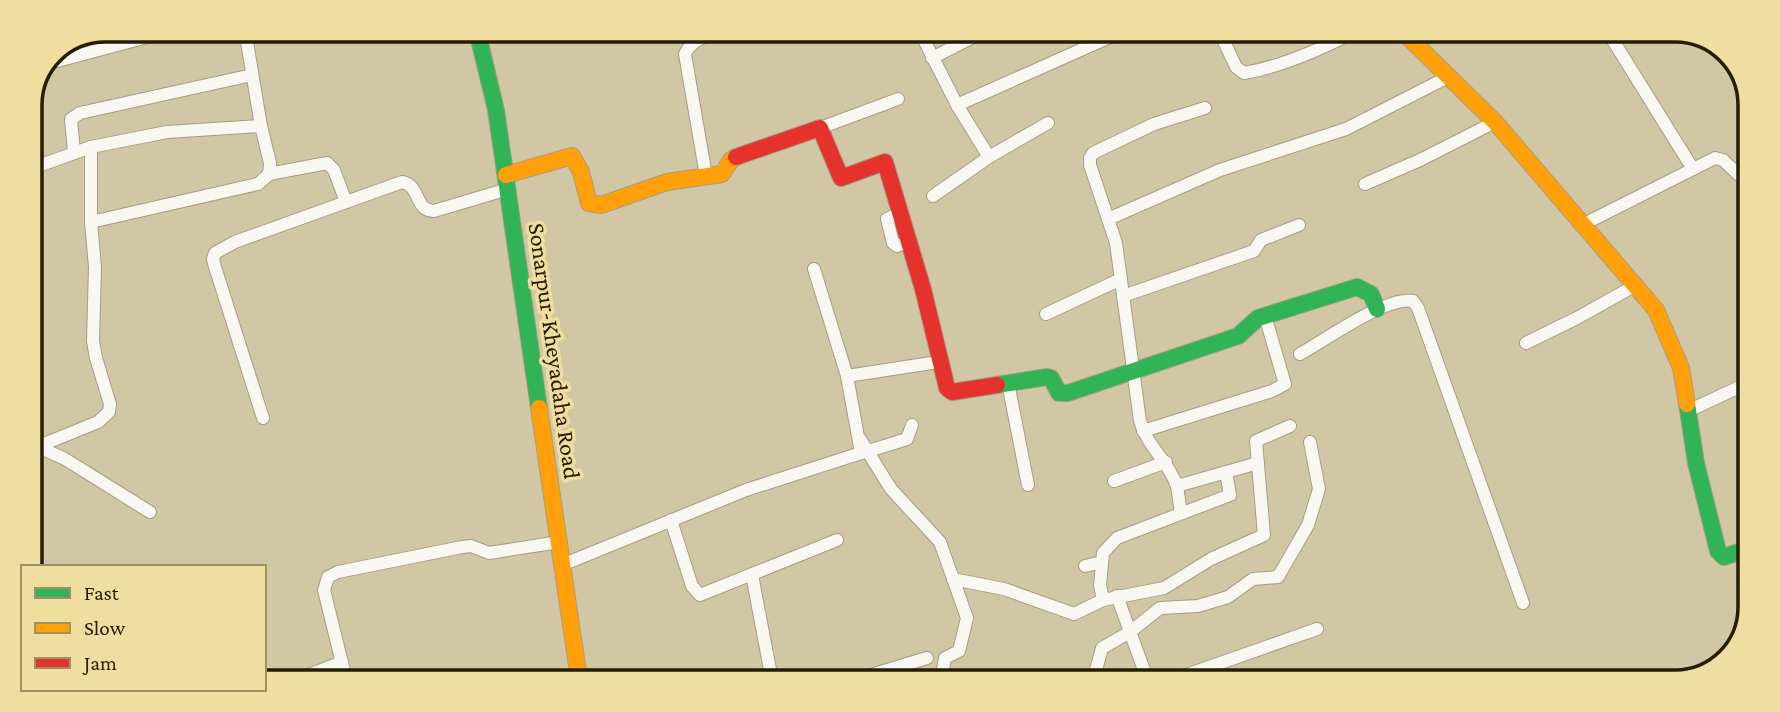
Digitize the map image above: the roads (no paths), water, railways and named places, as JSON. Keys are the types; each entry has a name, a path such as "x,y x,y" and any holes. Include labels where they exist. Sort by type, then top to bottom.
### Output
{"street":[{"path":"60,60 128,42"},
{"path":"247,42 270,163 269,174"},
{"name":"Sonarpur-Kheyadaha Road","path":"480,42 496,110 578,670"},
{"path":"695,42 685,54 706,176"},
{"path":"925,42 957,105 989,157"},
{"path":"932,58 963,42"},
{"path":"957,105 1099,42"},
{"path":"1224,42 1236,67 1244,73 1257,71 1335,42"},
{"path":"1414,42 1495,122 1656,310 1676,354 1696,463 1718,551 1724,557 1738,553"},
{"path":"1614,42 1693,169"},
{"path":"74,152 71,119 80,113 251,75"},
{"path":"1108,219 1220,170 1346,129 1450,76"},
{"path":"263,418 215,267 215,253 235,242 402,182 413,187 421,207 426,211 434,211 572,156 579,165 589,203 601,205 667,182 726,171 731,160 745,152 821,128 898,99"},
{"path":"1181,513 1177,486 1166,462 1154,450 1143,431 1116,243 1090,158 1093,153 1153,124 1205,108"},
{"path":"1365,184 1495,122"},
{"path":"933,196 989,157 1048,123"},
{"path":"42,164 91,147 167,132 261,126"},
{"path":"821,128 841,178 885,162 923,289 938,362 947,387 952,392 1047,377 1051,378 1059,393 1063,394 1238,336 1246,331 1252,322 1265,316 1357,287 1367,288 1371,292 1377,309"},
{"path":"42,442 98,422 109,412 110,404 93,341 95,267 91,222 91,147"},
{"path":"1584,224 1714,158 1723,160 1738,174"},
{"path":"91,222 258,184 269,174 327,163 334,170 346,202"},
{"path":"1123,296 1254,251 1261,240 1299,225"},
{"path":"814,269 847,376 858,436 864,452 891,489 940,542 967,618 959,651 945,658 943,670"},
{"path":"1046,314 1121,279"},
{"path":"1526,343 1636,285"},
{"path":"1300,354 1377,309 1406,300 1413,301 1418,308 1523,603"},
{"path":"1143,431 1272,391 1285,384 1265,316"},
{"path":"847,376 938,362"},
{"path":"1008,383 1028,485"},
{"path":"1688,411 1738,388"},
{"path":"562,565 767,482 907,439 912,425"},
{"path":"953,579 1004,589 1074,614 1102,600 1164,588 1211,559 1264,535 1256,441 1290,426"},
{"path":"1096,670 1102,648 1130,632 1160,608 1198,606 1228,597 1252,579 1278,577 1308,525 1319,489 1310,442"},
{"path":"42,448 65,458 150,512"},
{"path":"1114,481 1166,462"},
{"path":"1177,486 1258,463"},
{"path":"1102,600 1100,585 1103,553 1117,538 1230,495 1226,472"},
{"path":"671,520 692,586 700,595 837,540"},
{"path":"344,670 324,590 328,577 338,572 462,547 471,546 489,553 559,542"},
{"path":"1085,566 1102,562"},
{"path":"752,575 770,670"},
{"path":"1117,596 1144,670"},
{"path":"1200,670 1317,629"},
{"path":"887,670 927,658"},
{"path":"321,670 342,662"}]}
